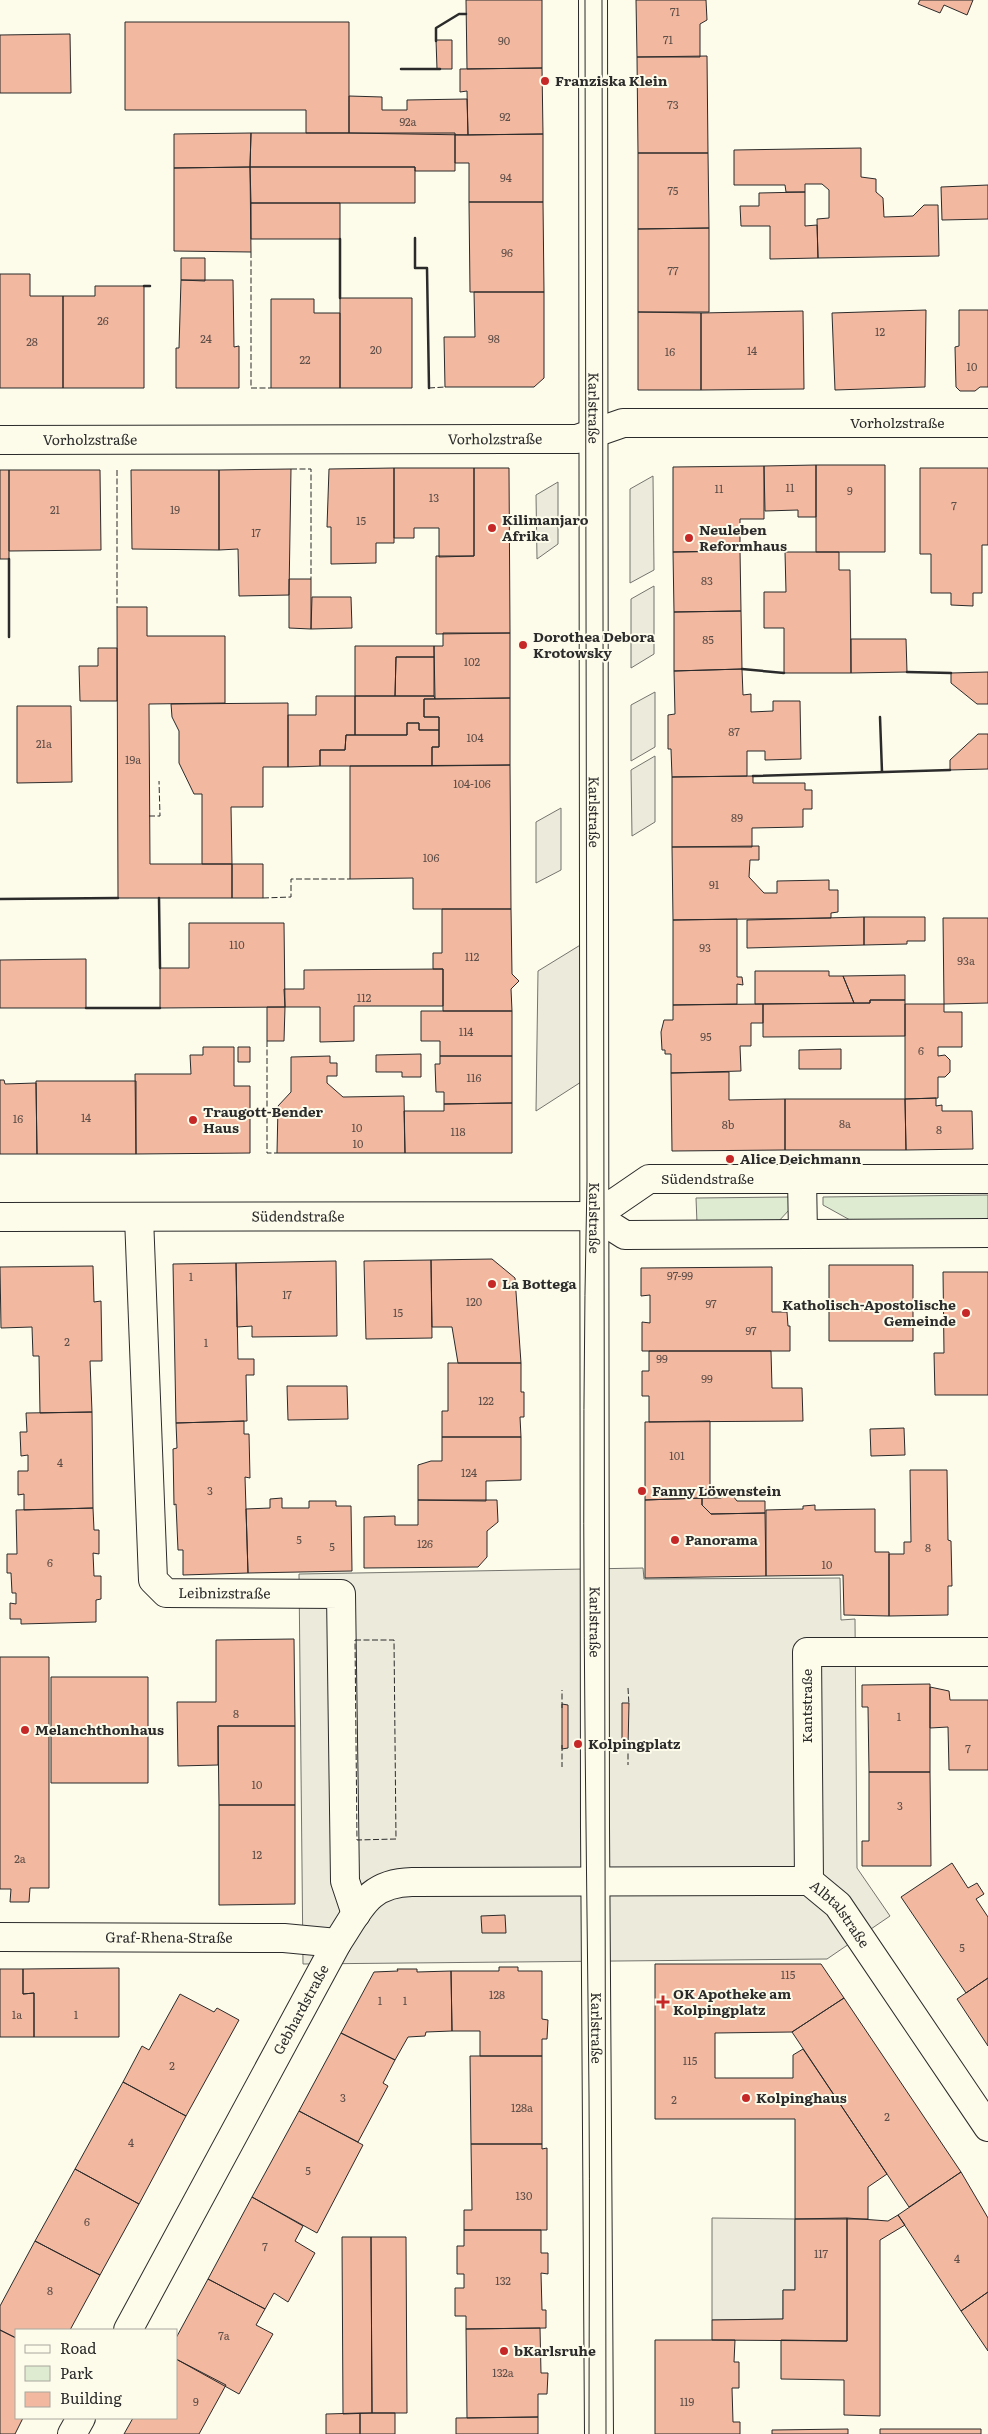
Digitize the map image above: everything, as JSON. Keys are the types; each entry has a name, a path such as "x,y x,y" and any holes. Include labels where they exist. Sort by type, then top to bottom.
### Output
{"street":[{"name":"Karlstraße","path":"593,0 595,432 595,1882 599,2434"},
{"name":"Vorholzstraße","path":"0,440 577,439 623,423 988,423"},
{"path":"802,1178 803,1234"},
{"name":"Südendstraße","path":"0,1217 595,1216 649,1179 988,1179"},
{"path":"595,1216 625,1235 988,1233"},
{"name":"Leibnizstraße","path":"139,1217 153,1580 166,1592 341,1594 345,1881 356,1914"},
{"name":"Kantstraße","path":"809,1881 807,1652 988,1652"},
{"name":"Albtalstraße","path":"595,1882 809,1881 838,1905 988,2127"},
{"name":"Gebhardstraße","path":"129,2329 338,1943 369,1896 383,1885 398,1882 595,1882"},
{"name":"Graf-Rhena-Straße","path":"0,1937 265,1938 338,1943"},
{"path":"72,2434 80,2419"}],"green space":[{"path":"988,1195 988,1224 859,1225 823,1205 823,1197"},
{"path":"790,1197 790,1209 777,1223 697,1223 696,1198"}],"shaded area":[{"path":"653,476 654,570 630,583 630,489"},
{"path":"558,482 558,544 537,559 536,495"},
{"path":"654,586 654,654 631,668 631,599"},
{"path":"655,692 655,747 631,761 631,705"},
{"path":"655,756 655,822 632,836 631,770"},
{"path":"561,808 561,870 536,883 536,822"},
{"path":"595,936 595,1073 536,1111 538,971"},
{"name":"Kolpingplatz","path":"643,1568 644,1579 840,1578 841,1620 855,1619 857,1868 890,1916 827,1959 303,1964 299,1574"},
{"path":"712,2218 795,2219 795,2290 783,2290 783,2319 712,2320"}],"building":[{"path":"466,0 542,0 542,68 467,69"},
{"path":"636,0 706,0 707,20 700,24 700,57 637,57"},
{"path":"920,0 973,0 967,15 944,5 940,13 918,4"},
{"path":"125,22 349,22 349,133 306,133 306,110 125,110"},
{"path":"70,34 71,93 0,93 0,35"},
{"path":"436,40 452,40 452,69 437,69"},
{"path":"707,56 708,153 638,153 637,57"},
{"path":"542,68 543,134 468,135 467,91 460,92 460,69"},
{"path":"349,96 382,97 382,110 407,110 407,100 467,99 468,135 349,133"},
{"path":"251,133 250,167 174,168 174,134"},
{"path":"251,133 455,133 455,171 415,171 415,167 250,167"},
{"path":"543,134 543,202 469,202 469,163 455,163 455,135"},
{"path":"861,148 861,177 876,179 876,192 883,198 884,217 913,216 924,205 938,205 939,256 818,258 817,219 829,218 829,190 822,184 805,184 805,192 786,192 785,185 734,185 734,150"},
{"path":"638,153 708,153 709,228 638,229"},
{"path":"250,167 415,167 415,203 251,203"},
{"path":"250,167 251,252 174,251 174,168"},
{"path":"988,185 988,219 942,220 941,187"},
{"path":"805,192 805,226 817,225 818,258 770,259 770,226 741,226 740,206 759,206 759,193"},
{"path":"469,202 543,202 544,292 470,292"},
{"path":"251,203 340,203 340,239 251,239"},
{"path":"709,228 709,312 638,312 638,229"},
{"path":"181,258 205,258 205,281 181,280"},
{"path":"0,274 30,274 30,296 63,296 63,388 0,388"},
{"path":"181,280 233,280 234,347 239,346 239,388 176,388 176,348 179,348"},
{"path":"95,286 144,286 144,388 63,388 63,296 95,296"},
{"path":"474,292 544,292 544,378 534,387 445,387 444,337 475,337"},
{"path":"340,298 412,298 412,388 340,388"},
{"path":"271,299 314,299 314,313 340,313 340,388 271,388"},
{"path":"926,310 925,387 835,390 832,313"},
{"path":"959,310 988,310 988,387 980,387 975,391 960,391 956,387 955,347 959,346"},
{"path":"803,311 804,389 701,390 701,313"},
{"path":"638,312 701,313 701,390 638,390"},
{"path":"816,465 885,465 885,552 816,552"},
{"path":"816,465 816,517 798,517 798,510 765,511 764,466"},
{"path":"764,466 764,519 740,519 740,551 673,552 673,467"},
{"path":"394,468 394,543 376,543 376,563 331,564 331,527 327,527 329,469"},
{"path":"394,468 474,468 474,556 439,557 439,528 414,528 414,538 394,538"},
{"path":"474,468 509,468 510,633 436,634 436,556 474,556"},
{"path":"920,468 988,468 988,545 982,545 982,593 973,593 973,606 951,605 951,593 931,593 931,554 920,554"},
{"path":"291,469 289,595 239,596 238,549 219,550 219,470"},
{"path":"0,470 9,470 9,559 0,559"},
{"path":"9,470 100,470 101,550 9,551"},
{"path":"131,470 219,470 219,550 132,549"},
{"path":"740,551 741,611 674,612 673,552"},
{"path":"785,552 839,552 839,570 850,570 851,673 784,673 784,628 764,628 764,592 786,592"},
{"path":"289,579 311,579 311,629 289,628"},
{"path":"312,597 351,597 352,628 311,629"},
{"path":"117,607 147,607 147,636 225,636 225,703 149,704 150,864 232,864 232,898 118,898"},
{"path":"741,611 742,669 674,671 674,612"},
{"path":"443,633 510,633 510,698 435,699 434,646 443,646"},
{"path":"851,639 906,639 907,672 851,673"},
{"path":"355,646 434,646 434,657 396,657 395,696 355,696"},
{"path":"98,648 117,648 117,701 80,701 79,666 98,666"},
{"path":"396,657 434,657 434,696 395,696"},
{"path":"742,669 743,695 751,694 751,712 773,711 773,701 800,701 801,759 765,760 765,751 747,751 747,776 672,777 671,749 668,749 668,715 675,714 674,671"},
{"path":"988,672 988,704 977,704 951,683 951,673"},
{"path":"316,696 355,696 355,735 346,735 345,750 320,750 320,766 288,767 288,715 316,715"},
{"path":"355,696 434,696 435,699 424,699 424,717 439,717 439,730 419,730 419,723 407,723 407,735 355,735"},
{"path":"510,698 510,765 432,766 432,747 439,747 439,717 424,717 424,699"},
{"path":"288,703 288,767 263,767 263,807 231,807 232,864 202,864 202,794 194,794 179,763 179,731 172,717 171,704"},
{"path":"17,706 71,706 72,782 17,783"},
{"path":"407,723 419,723 419,730 439,730 439,747 432,747 432,766 320,766 320,750 345,750 346,735 407,735"},
{"path":"978,734 988,734 988,769 950,770 950,760"},
{"path":"510,765 511,909 413,909 413,878 350,879 350,766"},
{"path":"753,776 753,783 805,783 805,790 812,790 812,809 803,809 803,827 752,828 752,847 672,847 672,777"},
{"path":"759,846 759,860 750,860 749,877 764,893 777,893 777,881 829,880 829,890 838,890 838,912 831,913 831,918 673,920 672,847"},
{"path":"232,864 263,864 263,898 232,898"},
{"path":"442,909 511,909 512,974 519,981 511,989 512,1011 443,1011 443,969 433,969 433,953 442,953"},
{"path":"864,917 925,917 925,941 907,941 907,944 864,945"},
{"path":"864,917 864,945 747,948 747,920"},
{"path":"943,918 988,918 988,1003 944,1004"},
{"path":"737,919 737,977 742,977 743,985 737,984 737,1004 673,1005 673,920"},
{"path":"189,923 284,923 285,1007 160,1008 160,968 189,968"},
{"path":"86,959 86,1008 0,1008 0,960"},
{"path":"443,969 443,1006 354,1006 354,1041 320,1042 320,1007 285,1007 284,989 304,989 304,970"},
{"path":"755,971 829,971 829,976 843,976 854,1003 755,1004"},
{"path":"905,975 905,1000 870,1000 870,1003 854,1003 843,976"},
{"path":"870,1000 905,1000 905,1036 763,1037 763,1004 870,1003"},
{"path":"763,1004 763,1023 751,1023 751,1046 740,1046 741,1071 671,1073 671,1054 665,1054 665,1050 662,1050 661,1032 664,1020 673,1020 673,1005"},
{"path":"905,1004 944,1004 944,1012 962,1012 962,1047 938,1047 938,1056 945,1055 950,1060 950,1072 945,1077 938,1077 938,1098 905,1099"},
{"path":"267,1007 285,1007 284,1041 267,1041"},
{"path":"421,1011 512,1011 512,1056 440,1056 440,1041 421,1041"},
{"name":"Traugott-Bender Haus","path":"203,1047 234,1047 234,1086 250,1086 250,1153 136,1154 135,1074 191,1074 190,1055 203,1055"},
{"path":"238,1047 250,1047 250,1062 238,1062"},
{"path":"841,1049 841,1069 799,1069 799,1050"},
{"path":"421,1054 421,1077 402,1077 402,1072 376,1072 376,1055"},
{"path":"330,1056 330,1063 337,1063 337,1076 327,1076 327,1083 343,1097 404,1096 405,1153 277,1153 278,1106 291,1092 291,1057"},
{"path":"440,1056 512,1056 512,1103 444,1104 444,1092 436,1092 435,1064 440,1064"},
{"path":"729,1072 729,1100 785,1099 785,1150 672,1151 671,1073"},
{"path":"0,1080 4,1080 5,1084 36,1083 37,1154 0,1154"},
{"path":"36,1081 136,1081 136,1154 37,1154"},
{"path":"936,1098 936,1106 942,1105 942,1111 972,1111 973,1149 906,1150 905,1099"},
{"path":"785,1099 905,1099 906,1150 785,1150"},
{"path":"512,1103 512,1153 405,1153 404,1111 444,1111 444,1104"},
{"path":"492,1259 515,1278 521,1363 458,1363 452,1327 432,1327 431,1260"},
{"path":"431,1260 432,1338 366,1339 364,1261"},
{"path":"336,1261 337,1336 252,1337 252,1326 237,1327 236,1263"},
{"path":"236,1263 238,1359 254,1359 254,1375 246,1375 247,1421 176,1423 173,1264"},
{"path":"829,1265 913,1265 913,1341 829,1341"},
{"path":"93,1266 94,1302 101,1301 102,1361 90,1361 92,1412 40,1413 39,1356 33,1356 32,1327 1,1328 0,1267"},
{"path":"772,1267 772,1312 787,1312 788,1326 790,1326 790,1351 642,1351 642,1322 650,1323 650,1295 641,1296 641,1268"},
{"name":"Katholisch-Apostolische Gemeinde","path":"943,1272 988,1272 988,1395 935,1395 934,1353 944,1353"},
{"path":"649,1351 771,1351 772,1388 802,1388 803,1421 649,1422 649,1396 642,1396 642,1371 649,1371"},
{"path":"448,1363 521,1363 521,1392 524,1392 524,1417 520,1417 521,1437 442,1437 442,1411 448,1411"},
{"path":"287,1386 347,1386 348,1419 288,1420"},
{"path":"92,1412 93,1508 24,1510 24,1494 18,1495 18,1471 28,1471 28,1455 21,1456 20,1432 27,1432 26,1413"},
{"path":"244,1421 244,1434 249,1434 250,1478 245,1477 248,1573 183,1575 183,1550 178,1550 176,1504 174,1505 173,1449 177,1448 176,1423"},
{"path":"710,1421 710,1489 701,1490 702,1498 645,1500 645,1422"},
{"path":"904,1428 905,1455 871,1456 870,1429"},
{"path":"442,1437 521,1437 521,1480 486,1481 486,1501 418,1500 418,1465 431,1461 442,1461"},
{"path":"910,1470 947,1470 948,1540 951,1541 952,1586 948,1586 948,1615 889,1616 889,1554 904,1554 904,1542 911,1542"},
{"path":"730,1492 737,1501 765,1501 765,1513 711,1514 702,1505 702,1498 721,1498"},
{"path":"282,1498 282,1508 309,1508 309,1501 336,1501 336,1506 351,1506 352,1571 248,1573 246,1509 270,1508 270,1499"},
{"path":"702,1498 702,1505 711,1514 765,1513 766,1576 645,1578 645,1500"},
{"path":"418,1500 497,1500 498,1522 487,1531 487,1557 478,1567 364,1568 364,1517 395,1516 395,1525 418,1525"},
{"path":"815,1505 815,1510 875,1509 875,1552 889,1552 889,1616 844,1615 843,1575 766,1576 766,1510 803,1509 803,1506"},
{"path":"93,1508 94,1530 99,1530 99,1554 93,1553 94,1576 101,1576 101,1599 96,1600 96,1622 21,1624 21,1619 10,1619 10,1603 16,1604 16,1593 12,1593 11,1573 7,1573 7,1554 17,1554 16,1510"},
{"path":"294,1639 295,1726 218,1726 218,1765 178,1766 177,1702 216,1702 216,1640"},
{"name":"Melanchthonhaus","path":"0,1657 49,1657 49,1888 30,1888 29,1902 10,1902 11,1889 0,1889"},
{"path":"51,1677 148,1677 148,1783 51,1783"},
{"path":"930,1684 930,1772 869,1772 868,1707 862,1707 862,1685"},
{"path":"930,1687 949,1691 950,1700 988,1700 988,1770 949,1770 948,1727 930,1728"},
{"path":"622,1703 629,1703 628,1747 622,1747"},
{"path":"562,1704 568,1705 568,1748 562,1749"},
{"path":"218,1726 295,1726 295,1805 219,1805"},
{"path":"869,1772 930,1772 931,1866 862,1866 862,1841 869,1841"},
{"path":"219,1805 295,1805 295,1904 219,1905"},
{"path":"952,1863 968,1888 977,1883 984,1894 976,1899 988,1917 988,1978 966,1993 901,1897"},
{"path":"505,1915 506,1933 482,1933 481,1916"},
{"name":"Kolpinghaus","path":"655,1964 821,1964 844,1998 792,2032 715,2033 715,2078 793,2078 793,2055 803,2049 887,2174 868,2187 868,2219 795,2219 795,2119 655,2119"},
{"path":"499,1967 518,1967 518,1971 542,1971 542,2019 548,2020 547,2039 542,2039 542,2056 480,2056 480,2031 452,2031 451,1971 499,1971"},
{"path":"119,1968 119,2037 34,2037 34,1993 23,1994 23,1969"},
{"path":"0,1969 23,1969 23,1994 34,1993 34,2037 0,2037"},
{"path":"397,1969 417,1969 417,1972 451,1971 452,2031 426,2032 425,2036 408,2037 395,2060 341,2033 374,1972 398,1971"},
{"path":"988,1978 988,2046 957,1999"},
{"path":"180,1994 214,2012 217,2008 239,2020 186,2116 123,2082 142,2046 149,2050"},
{"path":"844,1998 961,2172 909,2207 792,2032"},
{"path":"341,2033 395,2060 383,2083 388,2086 358,2142 299,2111"},
{"path":"470,2056 542,2056 542,2144 471,2144"},
{"path":"123,2082 186,2116 139,2204 75,2169"},
{"path":"299,2111 363,2145 317,2233 252,2197"},
{"path":"471,2144 542,2144 542,2149 547,2148 547,2230 464,2230 464,2210 472,2210"},
{"path":"75,2169 139,2204 100,2275 35,2241"},
{"path":"961,2172 988,2218 988,2292 961,2311 898,2215"},
{"path":"252,2197 303,2226 295,2241 315,2253 288,2302 274,2293 265,2309 208,2279"},
{"path":"898,2215 905,2225 880,2240 880,2416 844,2415 844,2380 781,2379 781,2340 847,2341 847,2218 888,2221"},
{"path":"847,2218 847,2341 712,2340 712,2320 783,2319 783,2290 795,2290 795,2219"},
{"path":"464,2230 541,2230 541,2253 548,2253 548,2274 541,2273 542,2310 546,2310 546,2328 466,2329 466,2316 455,2316 455,2288 464,2288 464,2274 457,2274 457,2246 464,2246"},
{"path":"342,2237 371,2237 372,2413 343,2414"},
{"path":"371,2237 406,2237 407,2413 372,2413"},
{"path":"35,2241 100,2275 71,2329 15,2329 15,2338 0,2330 0,2306"},
{"path":"208,2279 265,2309 256,2325 273,2334 239,2394 178,2360 178,2334"},
{"path":"988,2292 988,2351 961,2311"},
{"path":"540,2328 541,2373 548,2373 547,2394 538,2394 538,2417 467,2418 466,2329"},
{"path":"0,2330 15,2338 15,2419 22,2419 15,2434 0,2434"},
{"path":"655,2340 735,2340 734,2362 739,2362 739,2388 732,2388 733,2422 740,2422 740,2434 655,2434"},
{"path":"178,2360 226,2385 199,2434 124,2434 132,2419 178,2419"},
{"path":"360,2413 395,2413 395,2434 360,2434"},
{"path":"360,2413 360,2434 326,2434 326,2414"},
{"path":"538,2417 538,2434 456,2434 456,2418"},
{"path":"848,2429 848,2434 772,2434 772,2430"},
{"path":"880,2429 981,2429 981,2434 880,2434"}],"tram line":[{"path":"585,0 587,1181 584,1524 589,2136 589,2434"},
{"path":"602,0 606,2434"}],"fence":[{"path":"251,252 251,388 271,388"},
{"path":"429,388 445,387"},
{"path":"291,469 311,469 311,579"},
{"path":"117,470 117,607"},
{"path":"149,816 160,816 159,781"},
{"path":"263,898 291,897 291,879 350,879"},
{"path":"267,1041 267,1153 277,1153"},
{"path":"355,1640 394,1640 396,1839 357,1840 355,1640"},
{"path":"628,1688 629,1705"},
{"path":"562,1690 562,1708"},
{"path":"562,1745 562,1767"},
{"path":"628,1745 628,1765"}],"wall":[{"path":"436,41 436,28 459,14 466,14"},
{"path":"401,69 440,69"},
{"path":"415,238 415,268 427,268 429,388"},
{"path":"340,239 340,298"},
{"path":"144,286 150,286"},
{"path":"9,559 9,637"},
{"path":"742,669 784,673"},
{"path":"907,672 951,673"},
{"path":"880,717 882,772"},
{"path":"753,776 950,770"},
{"path":"0,899 118,898"},
{"path":"159,898 160,968"},
{"path":"86,1008 160,1008"}],"place":[{"name":"Franziska Klein","path":"545,81"},
{"name":"Kilimanjaro Afrika","path":"492,528"},
{"name":"Neuleben Reformhaus","path":"689,538"},
{"name":"Dorothea Debora Krotowsky","path":"523,645"},
{"name":"Traugott-Bender Haus","path":"193,1120"},
{"name":"Alice Deichmann","path":"730,1159"},
{"name":"La Bottega","path":"492,1284"},
{"name":"Katholisch-Apostolische Gemeinde","path":"966,1313"},
{"name":"Fanny Löwenstein","path":"642,1491"},
{"name":"Panorama","path":"675,1540"},
{"name":"Melanchthonhaus","path":"25,1730"},
{"name":"Kolpingplatz","path":"578,1744"},
{"name":"OK Apotheke am Kolpingplatz","path":"663,2002"},
{"name":"Kolpinghaus","path":"746,2098"},
{"name":"bKarlsruhe","path":"504,2351"}]}
